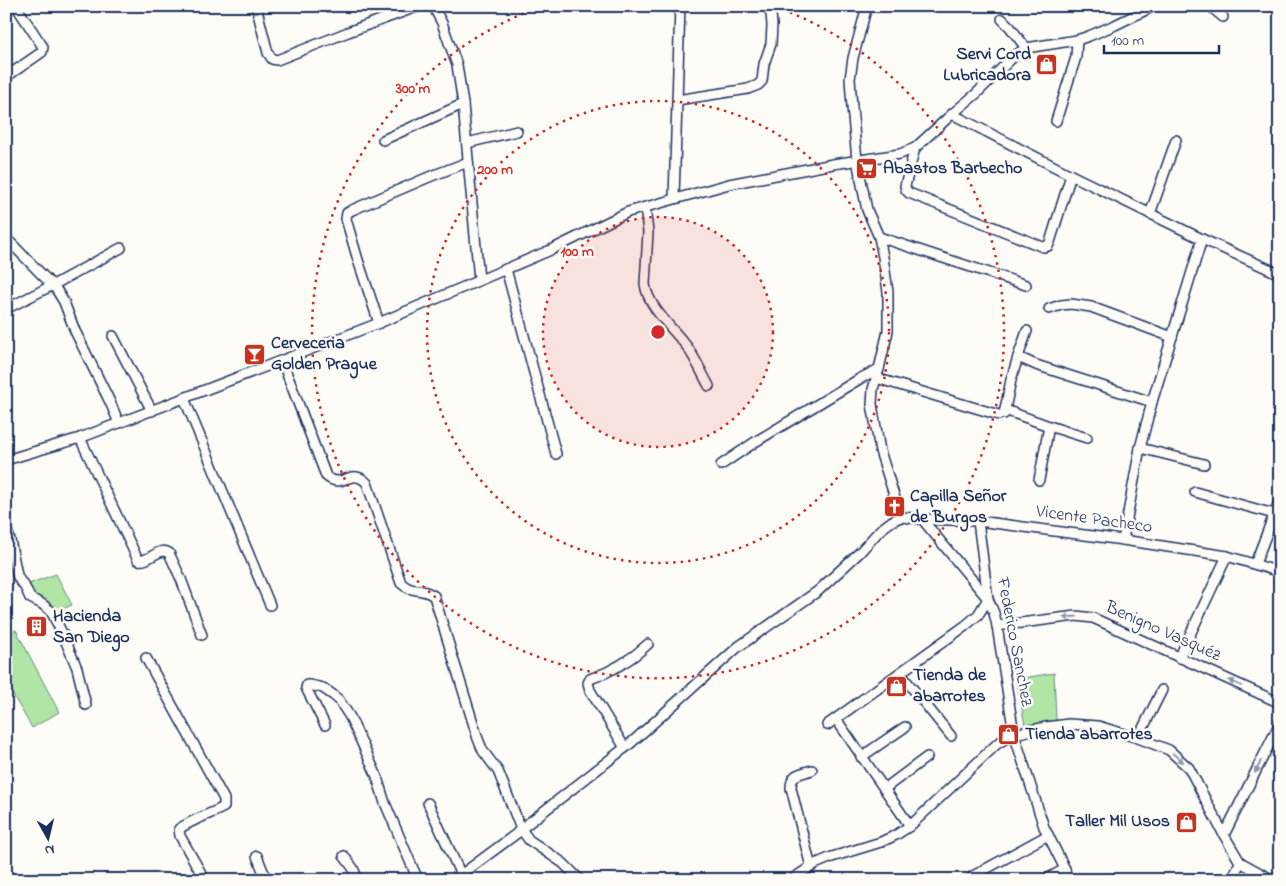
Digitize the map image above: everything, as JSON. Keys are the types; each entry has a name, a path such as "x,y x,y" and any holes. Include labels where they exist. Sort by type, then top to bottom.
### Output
{"street":[{"path":"256,6 268,53 272,58 278,60 419,6"},
{"path":"433,6 442,23 457,65 463,104 479,280"},
{"path":"674,198 680,6"},
{"path":"677,100 758,86 762,81 764,64 771,44 771,14 767,6"},
{"path":"428,803 459,877 625,748 738,647 818,591 860,552 880,530 901,517 880,451 874,423 873,389 888,331 888,292 879,237 867,210 858,160 850,79 867,6"},
{"path":"6,460 80,438 379,322 553,249 628,212 645,206 729,184 797,170 900,154 915,148 976,94 1012,58 1026,48 1077,40 1115,25 1154,6"},
{"path":"1210,6 1223,17"},
{"path":"6,77 43,50 20,7"},
{"path":"1002,19 1010,26 1026,48"},
{"path":"1056,121 1076,58 1077,40"},
{"path":"383,140 463,104"},
{"path":"952,114 1150,214 1280,274"},
{"path":"467,144 516,131"},
{"path":"1150,214 1176,140"},
{"path":"915,148 905,186 909,193 1043,247 1048,246 1050,242 1071,175"},
{"path":"379,322 358,260 346,219 347,214 352,210 468,162"},
{"path":"645,206 648,232 646,293 688,349 709,386"},
{"path":"879,237 1026,286"},
{"path":"6,238 53,285 64,302 75,331 119,423"},
{"path":"1123,540 1140,448 1152,402 1202,239"},
{"path":"6,308 121,248"},
{"path":"506,269 556,454"},
{"path":"1049,309 1071,304 1090,307 1172,337"},
{"path":"1002,415 1027,330"},
{"path":"113,336 152,410"},
{"path":"1018,357 1152,402"},
{"path":"282,360 326,476 331,481 336,482 355,476 362,478 367,483 401,583 406,588 428,591 434,596 478,739 498,771 521,829 529,840 563,863 580,880"},
{"path":"722,465 861,378 878,374 1002,415 1049,426 1087,438"},
{"path":"184,398 270,605"},
{"path":"1039,480 1049,426"},
{"path":"80,438 138,560 144,561 162,551 169,553 202,635"},
{"path":"1140,448 1204,464"},
{"path":"1195,492 1274,514"},
{"path":"1255,564 1280,498"},
{"name":"Vicente Pacheco","path":"901,517 922,520 978,521 1123,540 1227,556 1280,572"},
{"path":"827,725 965,626 978,615 988,599 922,520"},
{"name":"Federico Sanchez","path":"978,521 988,599 998,626 1014,734 1044,827 1065,868 1067,880"},
{"path":"6,527 17,575 30,598 51,611 77,668 86,705"},
{"path":"1179,658 1227,556"},
{"name":"Benigno Vasquéz","path":"998,626 1063,617 1085,616 1098,620 1280,703"},
{"path":"625,748 590,690 588,683 590,679 612,670 634,657 648,644"},
{"path":"146,658 224,799 224,807 187,823 179,829 182,841 205,880"},
{"path":"900,673 951,736"},
{"path":"324,725 306,688 307,685 323,688 333,695 339,700 350,717 376,774 418,880"},
{"path":"1138,738 1162,690"},
{"path":"836,719 910,826"},
{"path":"1224,835 1280,723"},
{"path":"791,880 832,857 880,842 910,826 998,743 1014,734 1068,724 1098,726 1169,750 1189,768 1240,862 1271,879 1277,878 1280,875"},
{"path":"861,757 905,727"},
{"path":"884,789 927,756"},
{"path":"812,770 794,776 791,780 791,788 812,867"},
{"path":"973,876 1048,835"},
{"path":"257,856 269,880"},
{"path":"344,856 353,868 358,880"},
{"path":"1232,880 1240,862"},
{"path":"1045,880 1065,868"}],"green space":[{"path":"56,574 72,605 56,612 51,604 43,603 27,588 31,583"},
{"path":"16,630 59,712 32,728 6,683 6,635"},
{"path":"1054,673 1056,720 1025,725 1016,679"}],"place":[{"name":"Servi Cord Lubricadora","path":"1047,65"},
{"name":"Abastos Barbecho","path":"867,169"},
{"name":"Cerveceria Golden Prague","path":"255,354"},
{"name":"Capilla Señor de Burgos","path":"894,507"},
{"name":"Hacienda San Diego","path":"37,627"},
{"name":"Tienda de abarrotes","path":"897,686"},
{"name":"Tienda abarrotes","path":"1009,735"},
{"name":"Taller Mil Usos","path":"1186,822"}]}
